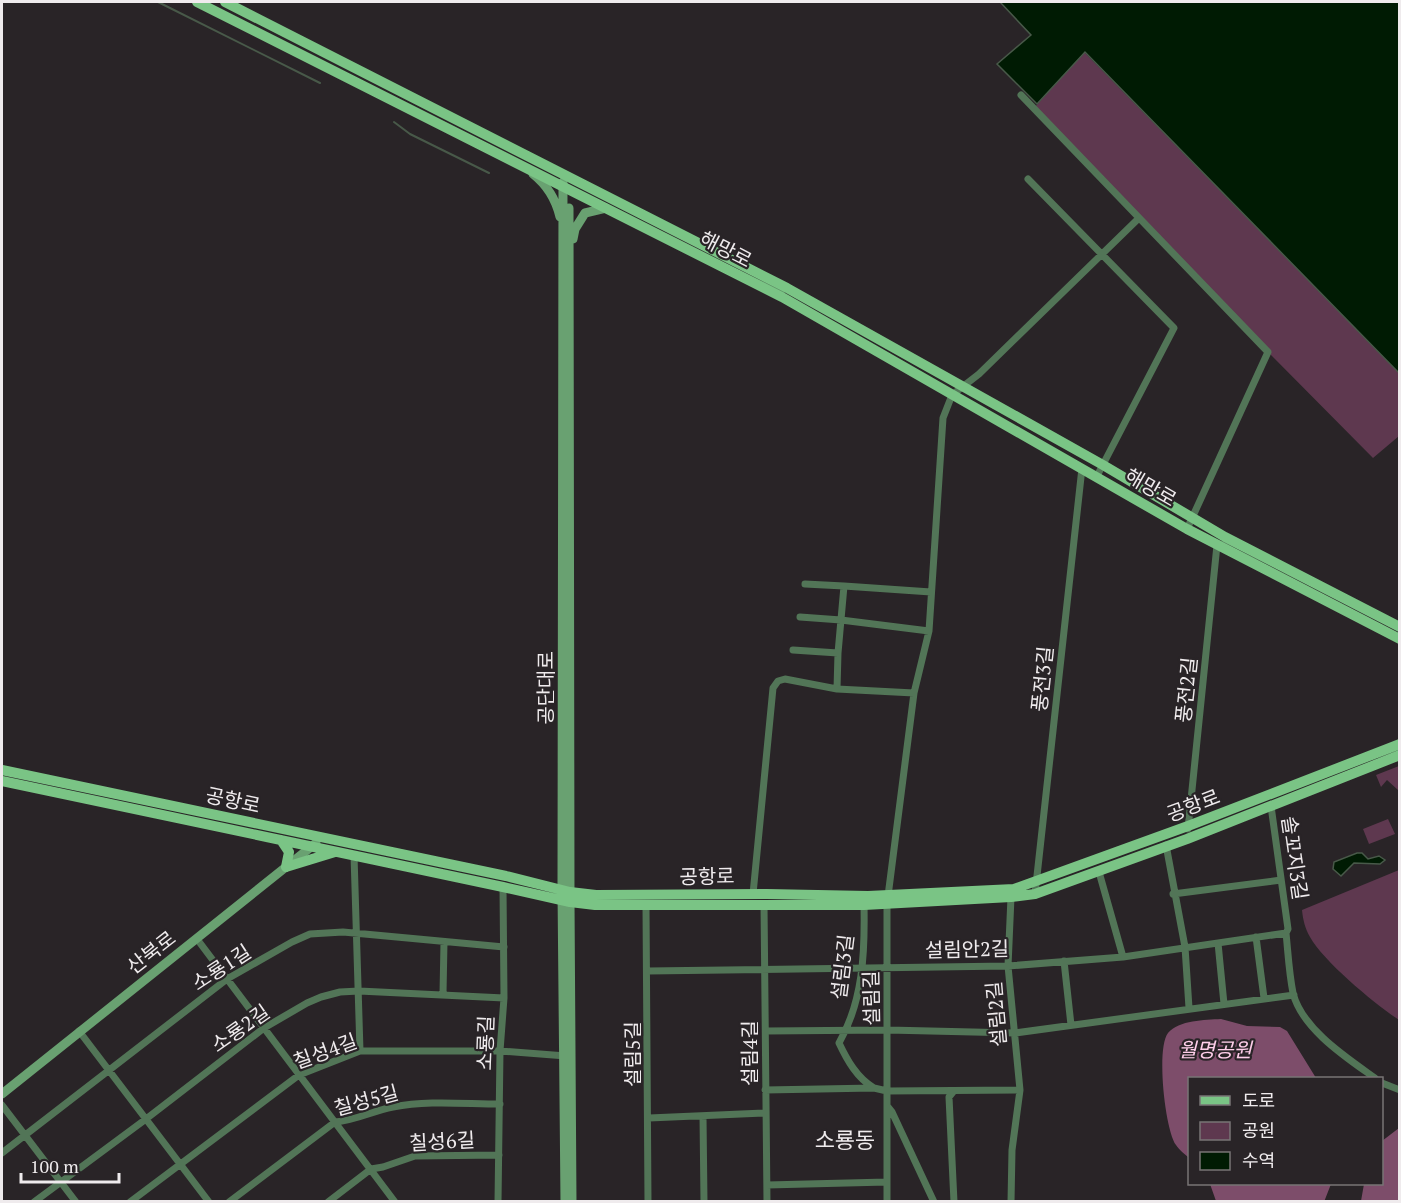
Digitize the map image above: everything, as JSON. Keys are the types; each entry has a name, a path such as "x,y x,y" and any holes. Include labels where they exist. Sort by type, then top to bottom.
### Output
{"main road":[{"name":"해망로","path":"197,2 526,169 566,182 606,208 782,297 1082,468 1190,524 1225,537 1400,627"},
{"name":"해망로","path":"225,2 245,6 566,182 787,288 1103,465 1217,545 1400,639"},
{"name":"공항로","path":"2,781 503,886 566,896 753,894 888,899 1011,897 1400,744"},
{"name":"공항로","path":"2,770 506,876 595,906 864,905 888,899 1035,888 1099,872 1400,755"},
{"path":"281,840 289,852 286,867 338,852"}],"street":[{"path":"237,22 245,6"},
{"name":"해망로","path":"1021,95 1268,352 1190,524"},
{"path":"526,169 539,178 552,195 563,226"},
{"path":"1028,178 1174,328 1098,476"},
{"name":"공단대로","path":"565,1202 567,1056 563,226 566,182"},
{"name":"공단대로","path":"566,182 569,262 566,896"},
{"path":"569,262 575,229 580,220 585,213 606,208"},
{"path":"952,395 979,374 1138,219"},
{"name":"설림길","path":"887,1202 888,899 914,693 929,631 943,418 952,395"},
{"name":"풍전3길","path":"1035,888 1082,468"},
{"name":"풍전2길","path":"1187,839 1217,545"},
{"path":"804,584 932,592"},
{"path":"837,688 844,586"},
{"path":"800,617 929,631"},
{"path":"793,650 838,653"},
{"path":"753,894 772,688 778,681 785,679 837,688 914,693"},
{"name":"솔꼬지3길","path":"1271,806 1288,928 1286,933 1294,995"},
{"name":"산북로","path":"2,1094 322,837"},
{"path":"1166,845 1173,894 1185,947 1189,1008"},
{"path":"354,855 360,1052"},
{"path":"1099,872 1123,957"},
{"path":"1173,894 1281,880"},
{"name":"소룡길","path":"498,1202 500,1051 504,998 503,886"},
{"name":"설림2길","path":"1011,897 1008,966 1020,1090 1012,1150 1011,1202"},
{"name":"설림4길","path":"764,904 767,1202"},
{"name":"설림3길","path":"864,905 863,967 857,1001 839,1043 853,1068 867,1084 874,1088"},
{"name":"설림5길","path":"646,906 648,1202"},
{"name":"소룡1길","path":"2,1153 227,979 291,942 310,934 358,933 504,947"},
{"name":"설림안2길","path":"648,971 1008,966 1123,957 1286,933"},
{"path":"1256,938 1264,998"},
{"path":"197,939 395,1202"},
{"path":"443,994 444,942"},
{"path":"1218,943 1224,1004"},
{"path":"1064,962 1071,1025"},
{"name":"소룡2길","path":"34,1202 264,1028 307,1003 340,992 359,991 504,998"},
{"path":"766,1030 1015,1033 1294,995 1305,1017 1319,1034 1339,1053 1374,1077"},
{"path":"79,1031 209,1202"},
{"name":"칠성4길","path":"130,1202 299,1075 360,1052 500,1051 567,1056"},
{"name":"공단대로","path":"567,1056 572,1202"},
{"path":"1383,1083 1400,1090"},
{"path":"765,1090 874,1088 887,1091 953,1092 1020,1090"},
{"path":"953,1092 949,1097 954,1202"},
{"name":"칠성5길","path":"229,1202 335,1122 353,1121 382,1110 412,1104 500,1104"},
{"path":"2,1105 76,1202"},
{"path":"888,1107 934,1202"},
{"path":"649,1118 765,1113"},
{"path":"703,1116 704,1202"},
{"name":"칠성6길","path":"328,1202 370,1169 415,1156 499,1155"},
{"path":"767,1185 886,1182"}],"green space":[{"path":"1084,52 1399,373 1399,436 1373,458 1034,108"},
{"path":"1399,766 1398,790 1387,780 1381,787 1376,775"},
{"path":"1388,819 1395,834 1369,844 1363,829"},
{"path":"1399,870 1399,1020 1364,993 1326,958 1308,934 1302,910"},
{"name":"월명공원","path":"1221,1019 1247,1026 1280,1027 1287,1031 1315,1077 1188,1077 1188,1157 1176,1145 1168,1123 1162,1071 1164,1042 1168,1033 1179,1025 1193,1021"},
{"path":"1399,1128 1399,1201 1361,1201 1364,1185 1383,1185 1383,1140"},
{"path":"1210,1185 1331,1185 1324,1202 1216,1201"}],"water":[{"path":"1000,2 1399,2 1399,373 1085,52 1037,104 997,64 1031,35"},
{"path":"1362,853 1368,859 1379,856 1385,860 1380,864 1354,863 1341,876 1333,869 1334,862"}],"waterway":[{"path":"158,2 320,83"},
{"path":"394,122 410,134 489,173"}],"district":[{"name":"소룡동","path":"845,1139"}]}
